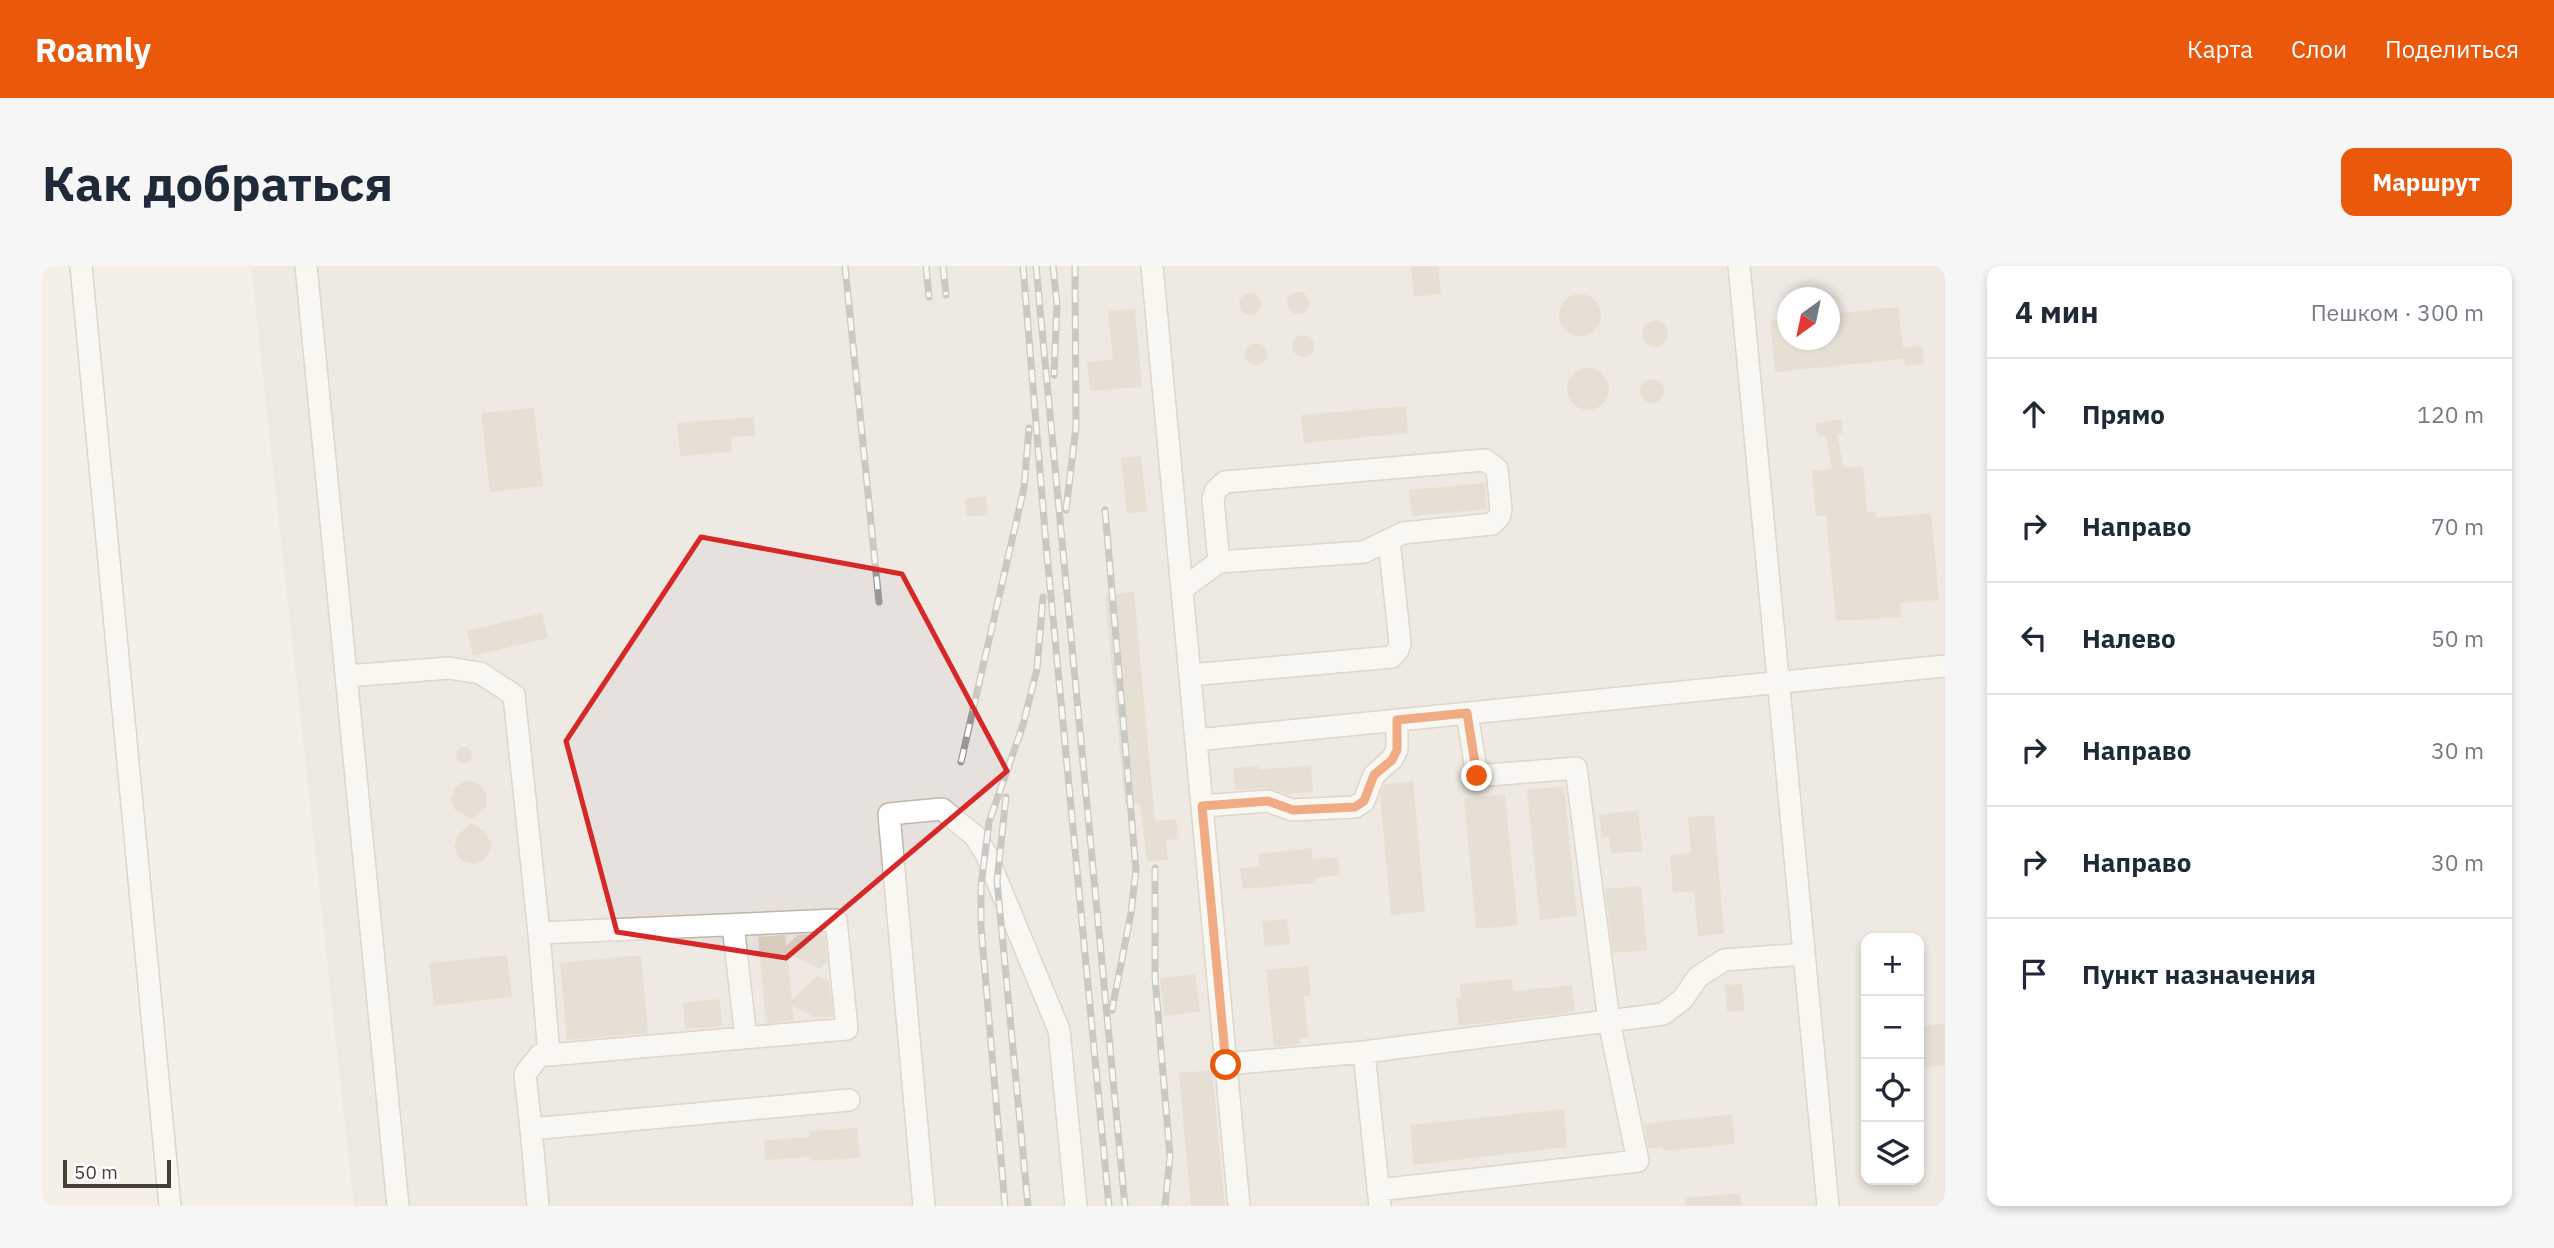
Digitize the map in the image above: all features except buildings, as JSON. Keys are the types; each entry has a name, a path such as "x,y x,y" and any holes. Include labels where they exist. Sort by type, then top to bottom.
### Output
{"street":[{"path":"81,266 170,1206"},
{"path":"306,266 398,1206"},
{"path":"1152,266 1239,1206"},
{"path":"1739,266 1828,1206"},
{"path":"1182,589 1219,562 1364,552 1403,533 1492,524 1499,517 1501,510 1497,469 1485,460 1225,482 1216,490 1213,499 1219,562"},
{"path":"1190,675 1392,657 1400,643 1389,540"},
{"path":"1196,740 1945,666"},
{"path":"347,677 449,668 480,673 514,695 549,1055"},
{"path":"1364,1052 1379,1198 1638,1161 1608,1021 1576,768 1477,776 1467,713"},
{"path":"1202,806 1268,801 1293,810 1355,807 1364,801 1374,775 1392,760 1397,750 1397,720"},
{"path":"924,1206 889,814 942,809 975,836 986,854 1059,1030 1076,1206"},
{"path":"538,1206 525,1074 540,1055 847,1029 836,920 539,933"},
{"path":"733,925 746,1038"},
{"path":"1226,1065 1364,1052 1663,1014 1682,1000 1698,976 1724,960 1804,954"},
{"path":"531,1129 849,1100"}],"highlighted area":[{"path":"701,537 902,574 1007,771 786,958 617,932 566,741"}],"shaded area":[{"path":"251,266 1945,266 1945,1206 354,1206"}],"railway":[{"path":"845,266 879,602"},
{"path":"926,266 929,297"},
{"path":"943,266 946,295"},
{"path":"1023,266 1046,544 1109,1206"},
{"path":"1036,266 1125,1206"},
{"path":"1053,266 1057,304 1054,375"},
{"path":"1066,510 1076,427 1075,266"},
{"path":"961,762 1024,488 1029,428"},
{"path":"1105,510 1136,870 1131,913 1112,1010"},
{"path":"1005,1206 981,926 981,886 989,822 1023,725 1037,669 1043,597"},
{"path":"1006,797 997,881 1028,1206"},
{"path":"1155,868 1155,978 1170,1156 1165,1206"}],"route":[{"path":"1226,1065 1202,806 1268,801 1293,810 1355,807 1364,801 1374,775 1392,760 1397,750 1397,720 1467,713 1477,776"}]}
